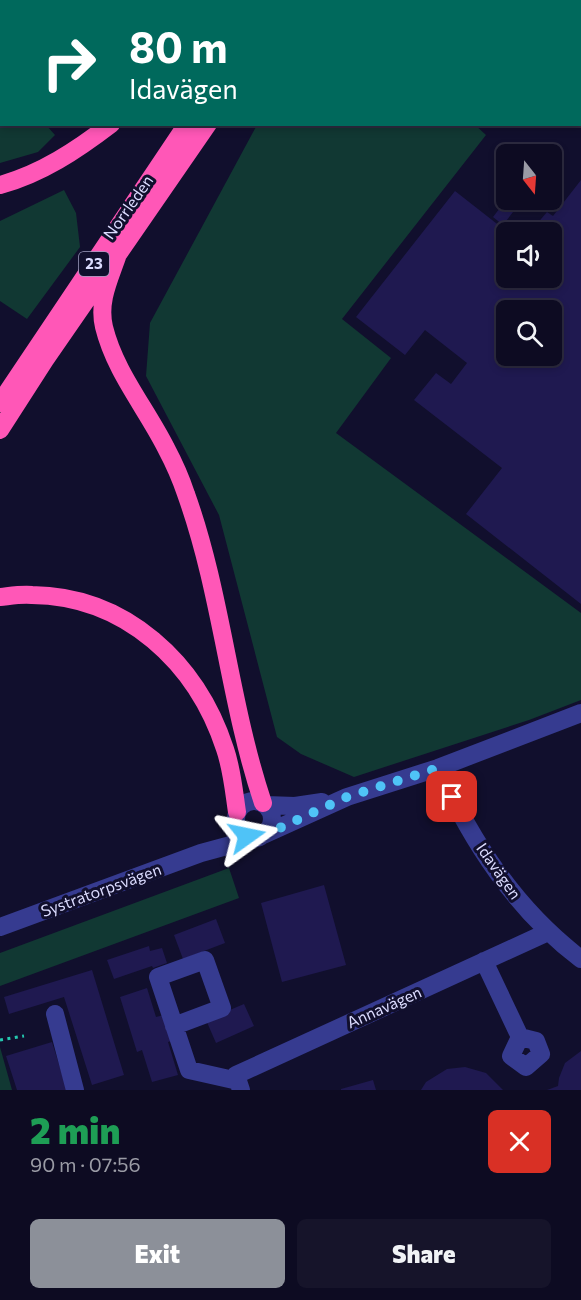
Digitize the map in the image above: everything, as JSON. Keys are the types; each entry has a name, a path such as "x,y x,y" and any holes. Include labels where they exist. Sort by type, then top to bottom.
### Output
{"highway":[{"path":"0,185 67,156 108,126"},
{"name":"Norrleden","path":"0,403 186,126"},
{"name":"Norrleden","path":"0,430 45,360 207,126"},
{"path":"117,257 104,292 102,308 104,326 118,366 167,449 197,526 245,739 265,804"},
{"path":"0,597 31,594 76,600 119,615 148,635 174,659 195,685 213,716 226,751 236,814"}],"street":[{"name":"Systratorpsvägen","path":"265,804 314,804 347,797 438,768 581,713"},
{"name":"Idavägen","path":"438,768 487,858 511,892 548,933 581,959"},
{"name":"Systratorpsvägen","path":"0,927 201,854 261,836 347,797"},
{"path":"250,801 265,804 271,812 272,823 269,830 261,836 247,836 240,831 236,814 244,804 250,801"},
{"name":"Systratorpsvägen","path":"201,854 218,840 236,814"},
{"name":"Annavägen","path":"239,1085 236,1075 548,933"},
{"path":"484,961 520,1037"},
{"path":"56,1014 75,1090"},
{"path":"174,1026 189,1070 239,1085"}],"path":[{"path":"0,1040 24,1036"}],"green space":[{"path":"0,126 47,126 55,135 38,152 0,163"},
{"path":"256,126 476,126 486,135 342,319 391,358 336,433 581,613 581,700 529,720 354,777 301,754 277,737 219,515 146,376 150,323"},
{"path":"64,190 76,213 80,247 27,319 0,301 0,221"},
{"path":"229,868 239,898 0,986 0,953"},
{"path":"0,1047 12,1090 0,1090"}],"building":[{"path":"581,180 581,604 466,514 502,468 414,400 436,373 451,384 467,363 425,330 405,355 356,317 455,191 496,223 496,288 562,288 562,222 538,222 547,212 553,216 558,210 562,210 562,204"},
{"path":"498,210 513,212 505,222 499,222 493,217"},
{"path":"324,885 346,965 282,982 261,903"},
{"path":"216,919 225,943 183,959 174,935"},
{"path":"149,946 150,951 162,948 167,963 114,979 107,960"},
{"path":"92,970 124,1075 92,1085 64,997 9,1014 4,997"},
{"path":"147,988 156,1017 164,1015 172,1041 168,1042 178,1075 152,1082 142,1050 137,1052 120,997"},
{"path":"244,1004 254,1026 216,1043 206,1020"},
{"path":"52,1042 67,1090 17,1090 6,1056"},
{"path":"581,1051 581,1090 547,1090 558,1086 565,1063"},
{"path":"465,1067 486,1073 503,1090 421,1090 426,1082 447,1069"},
{"path":"373,1080 376,1090 341,1090 341,1089"}],"route":[{"path":"247,836 260,837 347,797 438,768 452,797"}]}
